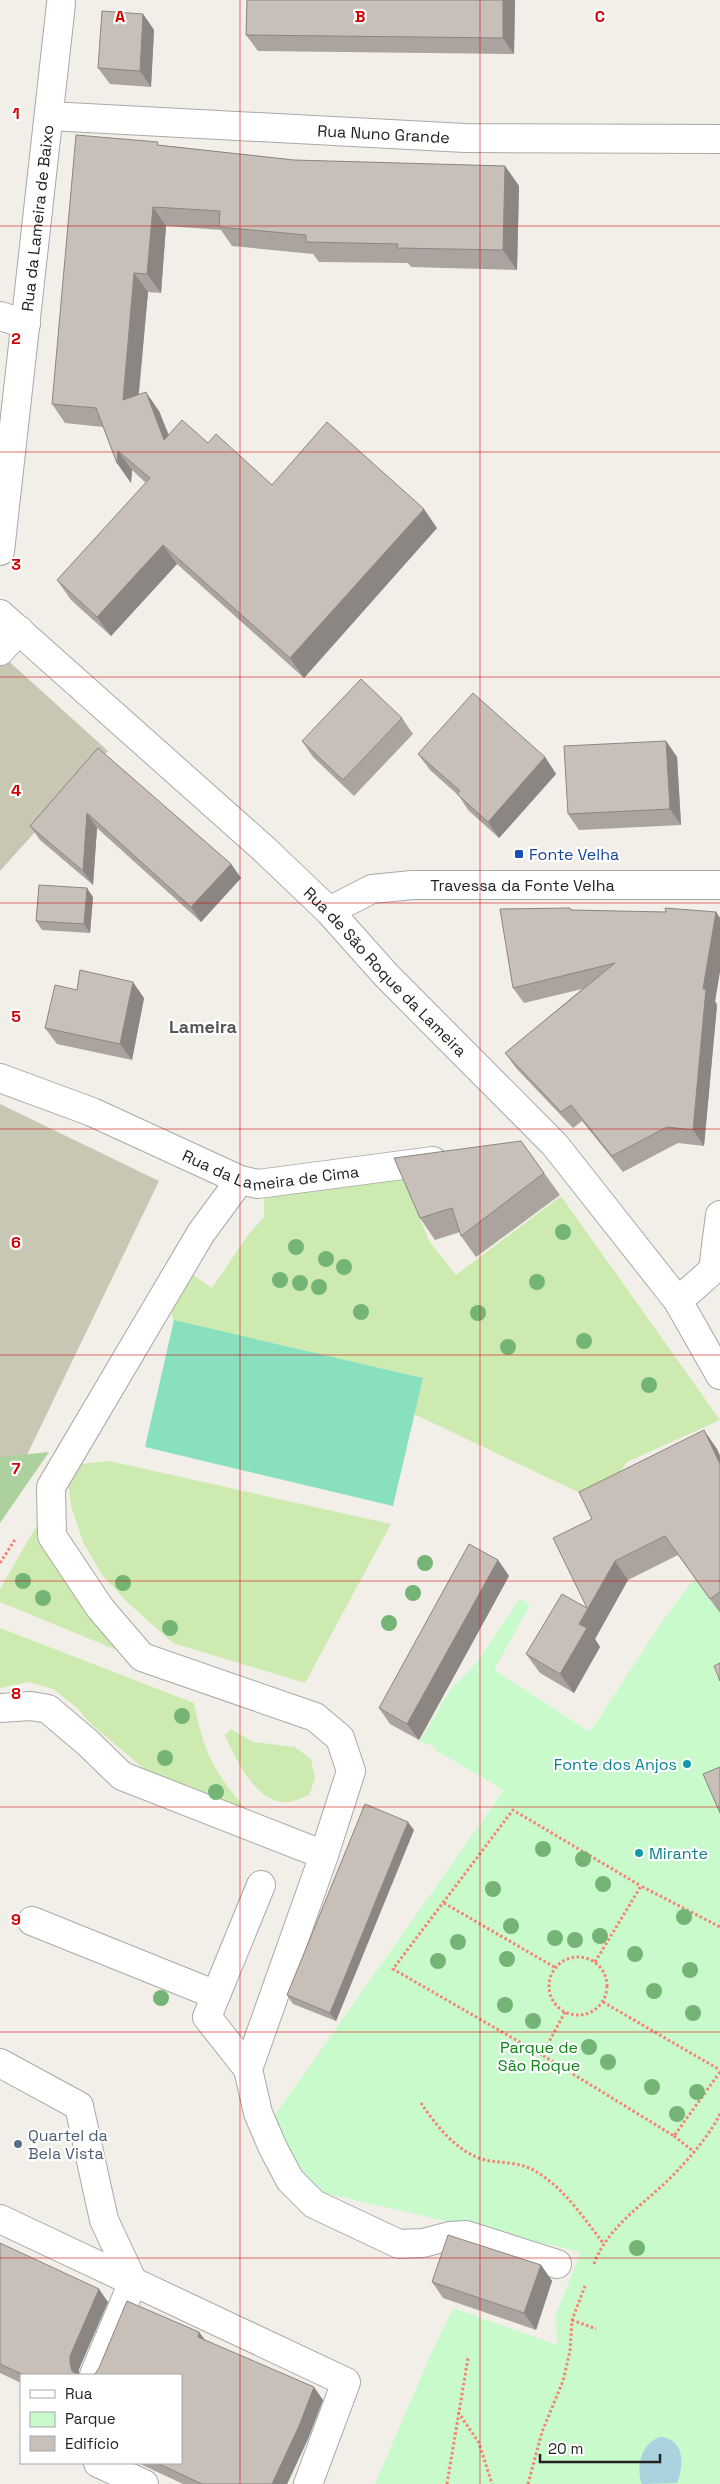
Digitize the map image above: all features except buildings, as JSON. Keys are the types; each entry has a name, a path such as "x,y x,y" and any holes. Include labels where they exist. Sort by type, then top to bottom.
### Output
{"street":[{"name":"Rua da Lameira de Baixo","path":"0,550 61,4"},
{"name":"Rua Nuno Grande","path":"49,116 465,138 720,139"},
{"path":"0,316 26,324"},
{"path":"0,651 9,622"},
{"name":"Rua de São Roque da Lameira","path":"9,622 264,849 329,911 386,975 555,1145 678,1301 720,1375"},
{"name":"Travessa da Fonte Velha","path":"329,911 372,890 412,885 720,885"},
{"name":"Rua da Lameira de Cima","path":"0,1078 92,1112 240,1180 258,1184 456,1158"},
{"path":"526,1149 555,1145"},
{"path":"240,1180 201,1233 51,1487 52,1536 100,1608 142,1657 315,1716 340,1738 351,1771 324,1855 248,2069"},
{"path":"678,1301 713,1270 720,1214"},
{"path":"0,1708 31,1706 48,1709 88,1742 122,1776 324,1855"},
{"path":"261,1885 208,2017 248,2069 258,2113 272,2148 290,2180 314,2204 400,2244 423,2243 450,2236 466,2235 557,2264"},
{"path":"32,1921 216,1995"},
{"path":"2,2069 79,2106 104,2220 132,2282 94,2374"},
{"path":"0,2219 346,2382 308,2484"},
{"path":"100,2464 144,2484"}],"path":[{"path":"693,2151 674,2136 542,2055 393,1969 513,1810 641,1886 720,1928"},
{"path":"595,1962 641,1886"},
{"path":"444,1903 556,1968"},
{"path":"570,1958 587,1958 595,1962 606,1976 607,1985 603,2002 590,2013 581,2015 565,2012 558,2007 550,1992 549,1983 556,1968 570,1958"},
{"path":"603,2002 720,2071 674,2136"},
{"path":"542,2055 565,2012"},
{"path":"421,2103 435,2124 458,2146 488,2160 508,2162 533,2169 553,2182 603,2243"},
{"path":"591,2272 603,2243 639,2205 678,2170 720,2114"},
{"path":"528,2484 542,2432 563,2381 570,2351 572,2320 587,2281"},
{"path":"572,2320 596,2329"},
{"path":"446,2484 468,2358"},
{"path":"458,2412 479,2443 492,2484"}],"shaded area":[{"path":"4,657 108,751 0,871 0,662"},
{"path":"0,1104 159,1181 0,1511"}],"green space":[{"path":"404,1178 429,1241 456,1275 561,1196 720,1420 627,1462 599,1502 414,1414 423,1378 174,1320 167,1304 189,1272 212,1288 248,1235 264,1217 264,1192"},
{"path":"174,1320 423,1378 393,1506 145,1447"},
{"path":"49,1452 0,1523 0,1457"},
{"path":"109,1461 391,1524 305,1683 173,1643 127,1602 103,1576 83,1542 71,1506 68,1480 81,1464"},
{"path":"44,1513 136,1658 0,1602 0,1589"},
{"name":"Parque de São Roque","path":"720,1561 720,2484 375,2484 453,2308 557,2345 556,2314 581,2252 311,2190 273,2118 504,1790 435,1750 435,1747 420,1741 450,1690 476,1663 520,1599 530,1605 494,1670 590,1732 664,1619 695,1578"},
{"path":"0,1628 194,1703 206,1749 226,1785 247,1810 149,1773 91,1724 76,1707 53,1689 29,1682 0,1688"},
{"path":"231,1729 253,1742 295,1747 311,1759 315,1779 309,1795 290,1802 278,1801 267,1797 257,1789 241,1768 225,1735"}],"water":[{"path":"661,2437 675,2443 681,2454 681,2469 677,2483 642,2484 639,2470 642,2456 649,2444"}],"place":[{"name":"Fonte Velha","path":"519,854"},
{"name":"Fonte dos Anjos","path":"687,1764"},
{"name":"Mirante","path":"639,1853"},
{"name":"Quartel da Bela Vista","path":"18,2144"}],"district":[{"name":"Lameira","path":"203,1026"}]}
